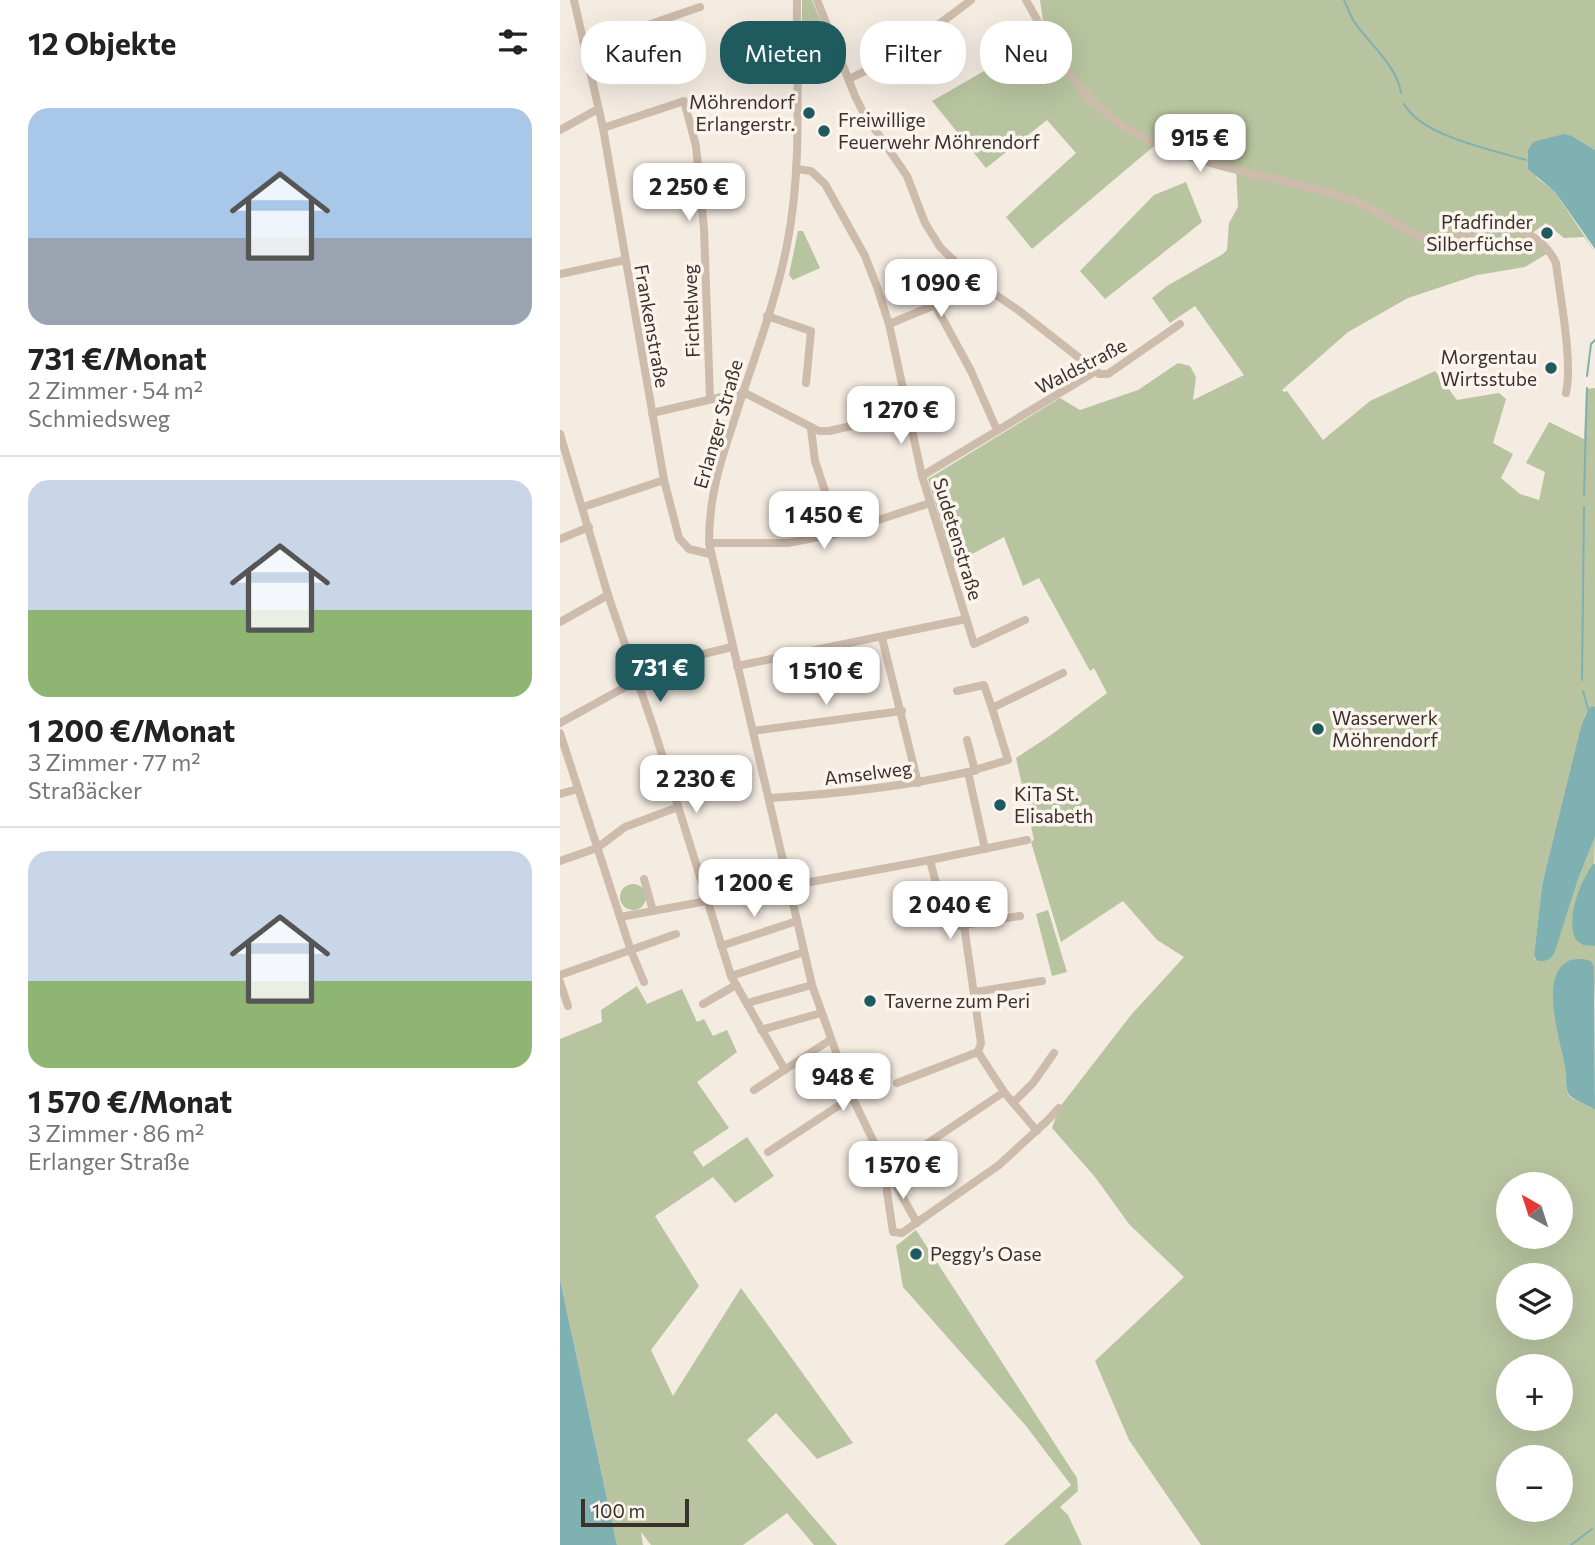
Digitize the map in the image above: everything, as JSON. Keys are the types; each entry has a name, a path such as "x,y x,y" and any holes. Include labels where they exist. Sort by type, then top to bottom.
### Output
{"street":[{"name":"Frankenstraße","path":"574,0 581,32"},
{"name":"Erlanger Straße","path":"797,0 796,169 787,246 713,491 709,543 812,985 852,1097 888,1171 918,1223 902,1233 893,1232 887,1192 888,1171"},
{"path":"817,0 863,112 907,176 932,236 940,247 974,280 1018,310 1096,371"},
{"path":"849,79 884,63 918,41 971,0"},
{"path":"1026,0 1072,78 1101,111 1134,132 1166,146 1243,172 1350,199 1419,236 1436,241 1456,239 1489,227 1501,226 1536,239 1548,249 1556,262 1568,383 1566,393"},
{"path":"659,21 700,7"},
{"name":"Frankenstraße","path":"592,84 603,128 664,480 680,538 689,549 710,554"},
{"name":"Fichtelweg","path":"603,128 684,101 696,146 704,229 710,398"},
{"path":"560,131 590,111 598,109"},
{"name":"Sudetenstraße","path":"796,169 811,171 825,184 865,257 889,324 922,476 974,644 1025,620"},
{"path":"560,274 625,260"},
{"path":"889,324 935,305 974,280"},
{"path":"935,305 971,371 997,430"},
{"path":"767,316 811,331 806,383"},
{"name":"Waldstraße","path":"922,476 1096,371 1099,374 1108,374 1180,324"},
{"path":"652,413 743,392 811,429 829,431 909,414"},
{"path":"811,429 815,461 839,533"},
{"path":"560,434 608,595 721,946 736,985 785,1070"},
{"path":"560,469 570,466"},
{"path":"583,507 664,480"},
{"path":"709,543 788,543 839,533 930,503"},
{"path":"560,539 589,527"},
{"path":"560,622 608,595"},
{"path":"737,666 966,620"},
{"path":"883,638 918,783"},
{"path":"560,723 636,680 675,662 732,647"},
{"path":"992,708 1063,673"},
{"name":"Amselweg","path":"770,798 860,791 918,783 1008,760 984,685 957,691"},
{"path":"753,730 902,712"},
{"path":"560,733 631,951 644,982"},
{"path":"967,740 985,849"},
{"path":"560,794 578,789"},
{"path":"560,861 597,848 625,827 678,807"},
{"path":"620,917 930,860 1027,839"},
{"path":"930,860 947,927 1020,916"},
{"path":"644,878 653,911"},
{"path":"721,946 797,920"},
{"path":"964,925 981,1043 978,1052"},
{"path":"560,975 677,934"},
{"path":"732,976 804,952"},
{"path":"975,992 1042,981"},
{"path":"560,982 568,1006"},
{"path":"703,1004 736,985"},
{"path":"747,1003 812,985"},
{"path":"761,1030 821,1013"},
{"path":"754,1090 830,1040"},
{"path":"897,1083 978,1052"},
{"path":"978,1052 1004,1092 1037,1131"},
{"path":"1013,1103 1033,1083 1054,1053"},
{"path":"925,1145 1004,1092"},
{"path":"768,1152 852,1097"},
{"path":"918,1223 999,1165 1059,1108"}],"green space":[{"path":"802,0 812,0 821,21 802,21"},
{"path":"1040,0 1595,0 1595,150 1572,136 1536,177 1555,192 1595,252 1584,237 1564,238 1546,223 1531,234 1548,253 1525,267 1477,275 1408,298 1348,332 1282,390 1287,391 1323,440 1370,401 1435,371 1457,400 1499,393 1506,399 1493,443 1513,454 1501,478 1520,494 1539,500 1545,472 1526,463 1549,422 1584,439 1586,389 1595,388 1595,708 1588,709 1585,716 1542,885 1534,958 1536,960 1577,882 1595,837 1592,946 1595,946 1595,998 1593,967 1569,1050 1566,1082 1569,1096 1595,1110 1595,1545 1201,1545 1129,1440 1095,1361 1184,1277 1129,1224 1095,1177 1052,1128 1059,1108 1131,1015 1184,957 1157,940 1123,901 1061,942 1031,842 1034,840 1016,758 1107,693 1094,668 1090,671 1039,578 1023,586 1004,537 953,564 928,479 1060,398 1080,410 1138,390 1178,363 1190,366 1196,377 1193,400 1244,375 1195,306 1170,323 1152,298 1227,250 1229,223 1238,207 1236,169 1154,146 1032,249 1006,217 1076,153 1047,120 986,168 932,101 966,84 980,73 980,84 1072,84 1072,21 1043,21"},
{"path":"1186,182 1202,222 1105,299 1080,271 1154,195"},
{"path":"798,231 803,231 820,268 793,280 789,275"},
{"path":"633,884 642,888 646,897 642,906 633,910 624,906 620,897 624,888"},
{"path":"1048,910 1067,972 1052,976 1036,914"},
{"path":"637,986 647,1004 682,989 697,1022 704,1019 713,1036 727,1030 737,1052 697,1082 729,1128 693,1152 703,1167 747,1137 774,1176 735,1203 713,1177 655,1216 699,1286 651,1350 673,1396 741,1288 853,1443 817,1459 776,1413 747,1440 837,1545 814,1545 787,1513 743,1545 651,1545 641,1532 643,1545 617,1545 560,1279 560,1039 602,1022 601,1010"},
{"path":"916,1230 1077,1478 1078,1491 1060,1507 1068,1515 1082,1545 1004,1545 1071,1485 1026,1426 903,1287 896,1246"}],"water":[{"path":"1564,134 1595,150 1595,249 1555,192 1528,169 1528,150 1533,142"},
{"path":"1593,706 1595,837 1577,882 1554,954 1539,961 1534,956 1542,885 1581,727 1588,709"},
{"path":"1593,864 1595,946 1583,945 1576,940 1572,922 1579,891"},
{"path":"1569,961 1591,961 1594,967 1595,1110 1568,1093 1554,1011 1554,981 1559,970"},
{"path":"560,1279 617,1545 560,1545"}],"waterway":[{"path":"1344,0 1359,29 1394,73 1401,93"},
{"path":"1404,104 1413,115 1441,133 1526,160"},
{"path":"1587,376 1591,344 1595,340"},
{"path":"1584,496 1587,388"},
{"path":"1582,680 1584,507"},
{"path":"1583,691 1588,709"},
{"path":"1571,1545 1592,1529"}],"place":[{"name":"Möhrendorf Erlangerstr.","path":"809,113"},
{"name":"Freiwillige Feuerwehr Möhrendorf","path":"824,131"},
{"name":"Pfadfinder Silberfüchse","path":"1547,233"},
{"name":"Morgentau Wirtsstube","path":"1551,368"},
{"name":"Wasserwerk Möhrendorf","path":"1318,729"},
{"name":"KiTa St. Elisabeth","path":"1000,805"},
{"name":"Taverne zum Peri","path":"870,1001"},
{"name":"Peggy’s Oase","path":"916,1254"}]}
